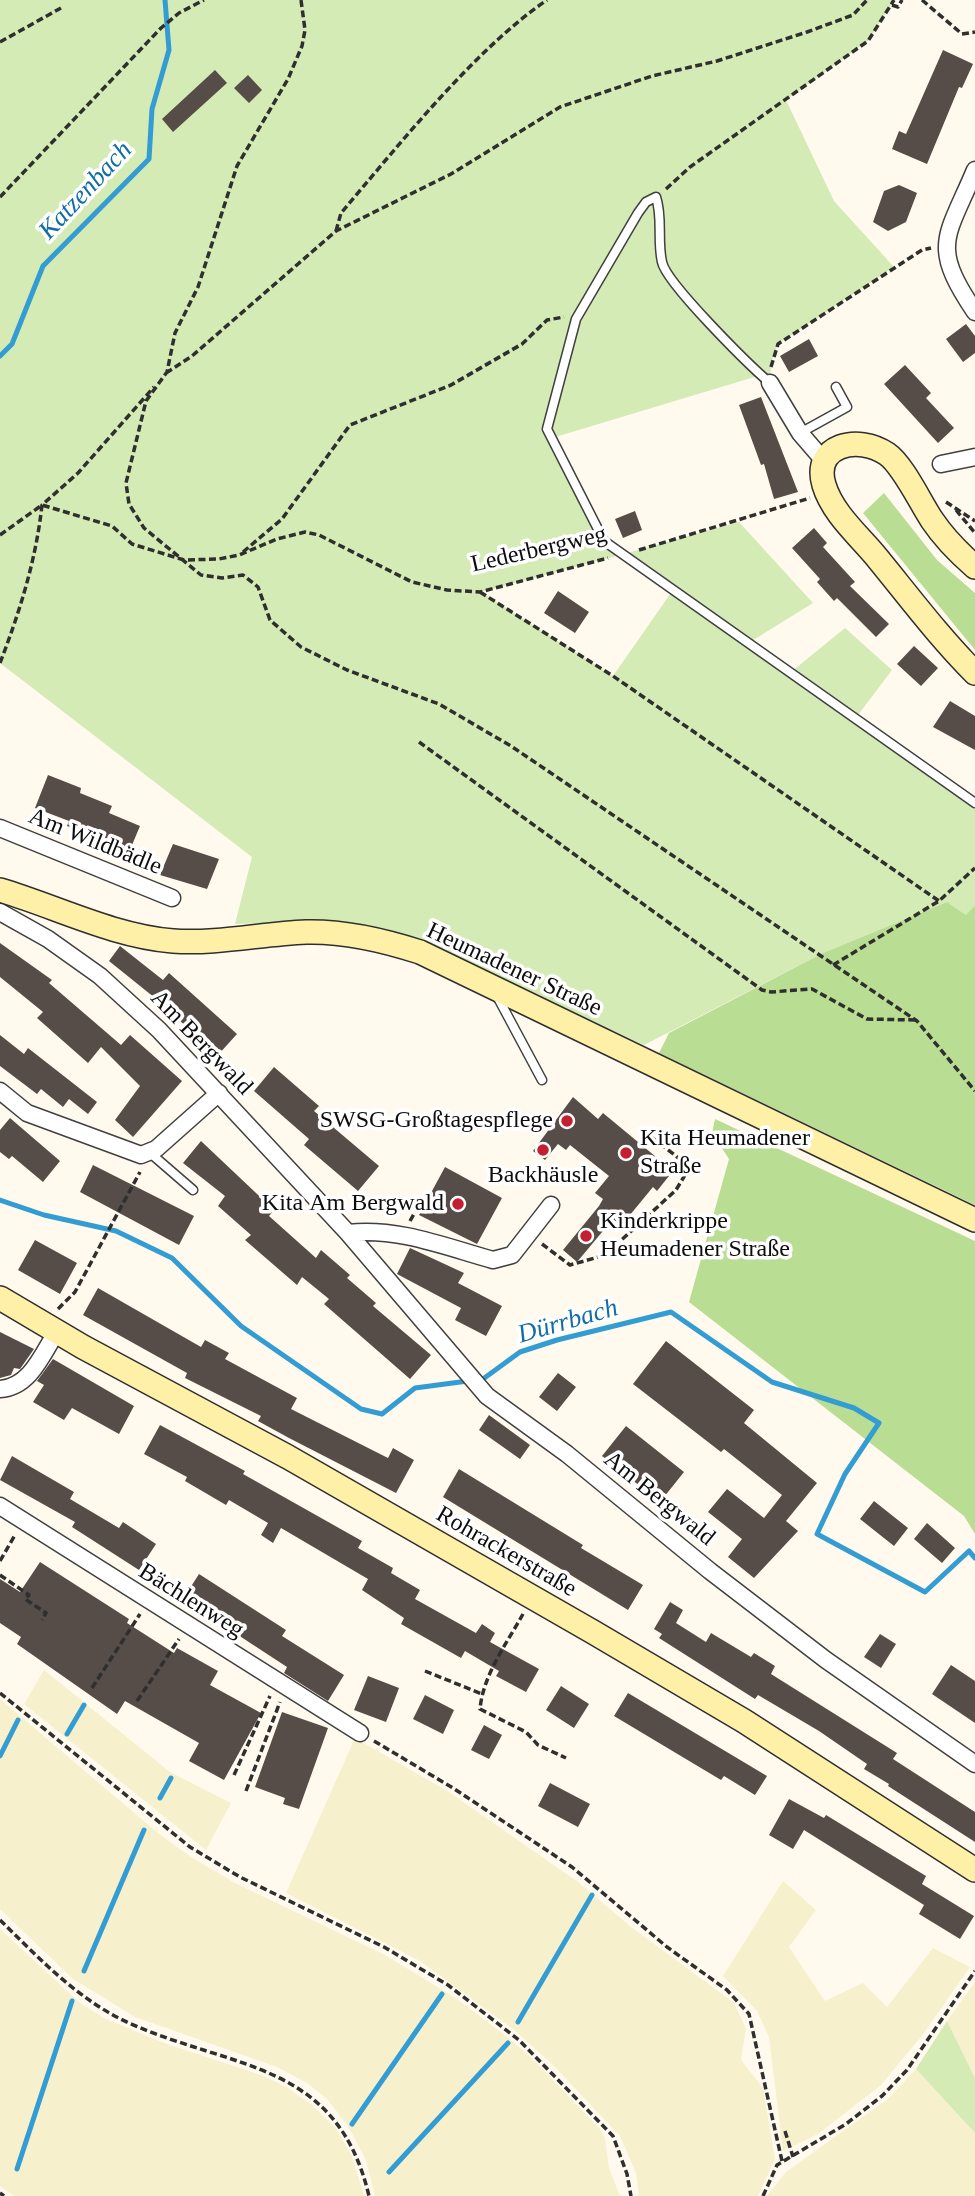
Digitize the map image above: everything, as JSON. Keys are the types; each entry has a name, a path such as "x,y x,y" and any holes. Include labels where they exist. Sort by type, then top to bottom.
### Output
{"main road":[{"path":"975,567 934,523 891,456 872,444 852,442 837,448 825,462 824,483 838,510 975,673"},
{"name":"Heumadener Straße","path":"0,890 146,938 206,942 306,932 344,933 386,941 420,952 975,1220"},
{"name":"Rohrackerstraße","path":"0,1298 277,1450 744,1721 975,1871"}],"street":[{"path":"975,170 944,246 948,266 975,312"},
{"path":"769,383 800,433 825,462"},
{"path":"941,464 975,457"},
{"name":"Am Wildbädle","path":"0,828 172,898"},
{"name":"Am Bergwald","path":"0,912 48,939 100,976 159,1030 348,1233 487,1396 567,1454 826,1660 975,1764"},
{"path":"0,1091 27,1113 145,1154 219,1093"},
{"path":"348,1233 370,1230 403,1235 493,1260 512,1255 551,1205"},
{"path":"0,1389 13,1388 27,1379 50,1327"},
{"name":"Bächlenweg","path":"0,1506 360,1732"}],"lane":[{"path":"769,383 709,323 662,264 661,211 656,197 646,202 638,213 576,319 547,429 604,541 620,555 975,803"},
{"path":"800,433 847,407 836,387"},
{"path":"491,987 542,1080"},
{"path":"145,1154 193,1190"}],"path":[{"path":"0,197 161,28 179,13 204,0"},
{"path":"301,0 305,30 302,46 288,79 237,166 198,287 175,333 167,372 146,401 126,483 128,504 144,528 201,575 222,578 243,575 258,587 270,621 301,647 347,670 439,704 511,746 917,1021 975,1091"},
{"path":"336,231 341,213 425,117 484,55 547,0"},
{"path":"0,535 42,505 78,473 167,372 192,356 336,231 451,174 559,107 640,79 717,61 807,32 853,15 867,0"},
{"path":"656,197 690,167 868,41 893,2 898,7 902,0"},
{"path":"922,0 962,34 975,32"},
{"path":"0,42 61,8"},
{"path":"769,383 771,362 778,344 922,250 944,246"},
{"path":"239,555 282,519 350,425 451,385 522,344 548,320 576,319"},
{"path":"0,663 22,606 42,505"},
{"name":"Lederbergweg","path":"42,505 111,526 132,544 184,560 239,555 278,538 305,532 332,540 412,582 480,592 785,508"},
{"path":"953,506 975,533"},
{"path":"480,592 613,676 939,901"},
{"path":"419,742 762,989 771,992 812,989 867,1019 917,1021"},
{"path":"833,965 939,901 975,868"},
{"path":"529,1234 570,1265 602,1256 616,1245 676,1190 685,1175 677,1156 647,1134"},
{"path":"50,1327 75,1292 105,1239 140,1172 145,1154"},
{"path":"403,1235 423,1198"},
{"path":"0,1561 24,1521"},
{"path":"0,1575 29,1595 25,1599 46,1613 42,1620"},
{"path":"533,1597 481,1694 480,1709 526,1732 537,1745 566,1758"},
{"path":"92,1688 128,1630 150,1602"},
{"path":"137,1701 189,1626"},
{"path":"425,1671 481,1694"},
{"path":"234,1775 266,1707 274,1680"},
{"path":"0,1693 190,1847 240,1877 394,1953 448,1985 520,2039 613,2136 631,2196"},
{"path":"246,1791 279,1702 286,1704"},
{"path":"360,1732 453,1788 572,1867 667,1947 727,1990 748,2014 782,2161"},
{"path":"0,1920 71,1987 127,2022 266,2070 314,2098 337,2121 351,2143 362,2167 369,2196"},
{"path":"763,2196 777,2165 846,2124 882,2096 906,2070 975,1971"},
{"path":"785,2131 793,2157"},
{"path":"0,2193 4,2196"}],"shaded area":[{"path":"44,1670 170,1772 231,1803 206,1850 24,1704"},
{"path":"0,1699 158,1833 191,1857 235,1883 385,1955 457,1999 506,2036 532,2058 599,2128 605,2138 609,2168 620,2196 375,2196 366,2160 348,2126 327,2099 307,2083 277,2067 135,2017 73,1979 0,1909"},
{"path":"355,1738 449,1792 578,1882 630,1926 734,2003 746,2028 741,2060 763,2088 775,2159 758,2196 639,2196 636,2173 620,2136 551,2063 513,2029 420,1961 286,1893"},
{"path":"783,1881 816,1910 789,1947 825,2001 863,1983 887,2007 933,1948 970,1967 921,2037 880,2086 818,2134 783,2151 769,2037 757,2011 723,1976"},
{"path":"0,1929 80,2003 106,2019 164,2043 261,2075 285,2086 312,2105 335,2127 352,2156 364,2196 14,2196 8,2192 0,2186"},
{"path":"975,1982 975,2078 947,2021"},
{"path":"916,2069 975,2133 975,2196 767,2196 786,2172 889,2098"}],"green space":[{"path":"0,0 894,0 868,41 786,100 834,201 894,267 778,344 771,362 770,383 761,375 552,438 604,541 620,555 739,522 813,603 750,642 791,672 845,628 892,670 855,719 975,803 975,905 966,915 947,902 823,953 644,1045 425,943 382,928 330,921 235,924 252,857 0,663","holes":["620,555 673,590 613,676 481,592"]},
{"path":"884,493 937,560 975,593 975,650 863,513"},
{"path":"947,902 966,915 975,905 975,1205 659,1053 669,1033 823,953"},
{"path":"715,1119 975,1241 975,1534 964,1516 689,1302 729,1159 712,1133"},
{"path":"947,2021 975,2078 975,2133 916,2069"}],"building":[{"path":"943,50 973,64 962,88 959,87 927,164 892,149 899,131 906,134"},
{"path":"215,70 227,83 173,132 162,119"},
{"path":"248,75 262,90 249,103 234,88"},
{"path":"899,185 917,193 906,222 888,231 873,222 884,191"},
{"path":"966,324 975,336 975,353 963,362 946,339"},
{"path":"809,339 818,356 789,372 780,356"},
{"path":"905,365 931,393 926,398 954,428 938,443 884,384"},
{"path":"761,397 798,492 774,499 764,464 761,465 739,405"},
{"path":"635,511 642,530 623,538 615,519"},
{"path":"814,528 827,543 823,547 855,582 850,586 889,624 876,637 837,598 834,601 817,582 820,579 792,548"},
{"path":"558,591 589,612 575,633 544,613"},
{"path":"914,646 938,668 921,686 897,664"},
{"path":"950,701 975,716 975,750 933,727"},
{"path":"48,775 81,788 80,793 112,806 109,813 140,826 127,857 97,845 99,838 67,826 69,821 35,808"},
{"path":"173,844 219,859 207,889 160,875"},
{"path":"0,943 52,980 49,983 121,1045 130,1035 182,1081 133,1137 115,1120 140,1086 101,1047 88,1063 37,1018 43,1012 0,977"},
{"path":"120,946 163,980 169,973 237,1034 218,1055 109,961"},
{"path":"0,1035 24,1054 28,1048 97,1102 88,1114 69,1099 63,1107 41,1089 37,1094 0,1066"},
{"path":"274,1067 319,1106 314,1111 379,1166 358,1191 304,1145 309,1139 254,1091"},
{"path":"573,1097 598,1119 603,1113 673,1171 657,1191 653,1187 625,1221 622,1218 618,1223 613,1219 577,1262 563,1250 599,1206 603,1199 595,1193 609,1176 570,1145 566,1150 558,1144 545,1160 533,1151"},
{"path":"10,1118 60,1161 43,1182 12,1156 9,1159 0,1152 0,1130"},
{"path":"201,1141 274,1210 269,1216 316,1258 321,1250 350,1275 347,1278 376,1303 373,1306 431,1355 410,1379 324,1304 329,1299 302,1277 297,1285 245,1240 251,1235 218,1206 225,1196 183,1163"},
{"path":"93,1165 194,1216 179,1245 80,1192"},
{"path":"445,1167 502,1198 477,1244 419,1215"},
{"path":"35,1240 77,1263 60,1294 18,1270"},
{"path":"410,1248 464,1273 458,1283 502,1306 486,1336 455,1320 461,1308 397,1274"},
{"path":"98,1288 201,1347 205,1340 229,1353 225,1359 297,1398 291,1409 388,1458 393,1448 414,1460 396,1493 258,1421 261,1416 185,1378 187,1373 83,1315"},
{"path":"0,1332 34,1349 20,1369 14,1368 11,1375 0,1378"},
{"path":"666,1341 754,1410 744,1423 817,1483 786,1521 798,1531 754,1578 728,1557 742,1539 708,1512 727,1489 764,1518 782,1495 724,1449 721,1452 633,1384"},
{"path":"53,1359 134,1406 119,1434 72,1408 64,1420 33,1402 44,1385 37,1381"},
{"path":"558,1373 576,1387 557,1411 539,1397"},
{"path":"489,1415 530,1445 520,1459 479,1430"},
{"path":"160,1425 245,1471 243,1474 362,1541 358,1548 393,1568 391,1573 420,1590 415,1599 476,1633 482,1624 495,1633 490,1642 539,1669 526,1692 496,1676 499,1671 465,1651 461,1658 401,1624 404,1618 362,1590 368,1579 281,1528 273,1543 261,1535 268,1523 229,1500 226,1505 185,1481 187,1477 144,1454"},
{"path":"626,1426 684,1472 660,1502 602,1456"},
{"path":"12,1456 74,1492 70,1499 119,1528 123,1522 156,1544 139,1570 72,1527 75,1522 0,1480"},
{"path":"459,1469 643,1585 628,1610 443,1497"},
{"path":"874,1501 908,1528 894,1546 860,1519"},
{"path":"927,1523 955,1548 942,1563 914,1539"},
{"path":"40,1562 129,1619 127,1623 174,1653 177,1648 218,1671 210,1685 261,1713 224,1780 189,1761 199,1743 125,1701 117,1714 17,1644 21,1637 0,1623 0,1579 20,1592"},
{"path":"199,1574 286,1630 282,1636 344,1675 328,1701 284,1673 287,1667 183,1599"},
{"path":"670,1602 683,1610 676,1623 706,1642 711,1633 751,1657 754,1653 775,1666 771,1674 897,1753 893,1759 975,1812 975,1842 864,1769 867,1764 819,1731 758,1695 755,1699 659,1638 662,1634 654,1629"},
{"path":"880,1634 896,1644 881,1668 864,1657"},
{"path":"951,1665 975,1681 975,1723 932,1694"},
{"path":"368,1676 399,1688 386,1722 354,1710"},
{"path":"561,1686 589,1704 574,1728 546,1710"},
{"path":"628,1693 767,1776 755,1795 724,1776 721,1780 614,1716"},
{"path":"425,1695 454,1710 443,1734 413,1719"},
{"path":"282,1712 328,1728 299,1809 283,1804 285,1798 255,1787"},
{"path":"484,1725 502,1735 489,1759 471,1750"},
{"path":"550,1783 590,1804 578,1827 538,1806"},
{"path":"789,1799 824,1818 826,1815 926,1876 922,1884 974,1916 960,1939 919,1914 924,1905 804,1830 793,1849 769,1835"}],"waterway":[{"name":"Katzenbach","path":"0,356 12,344 43,266 149,159 152,109 169,50 165,0"},
{"name":"Dürrbach","path":"0,1200 44,1215 116,1231 172,1258 241,1326 361,1409 382,1414 415,1388 483,1379 520,1352 557,1340 671,1312 772,1382 854,1408 879,1423 845,1474 817,1534 925,1592 969,1551 975,1558"},
{"path":"67,1734 84,1705"},
{"path":"0,1756 18,1720"},
{"path":"160,1798 171,1778"},
{"path":"84,1971 144,1830"},
{"path":"518,2022 592,1895"},
{"path":"352,2124 442,1994"},
{"path":"17,2169 72,2001"},
{"path":"389,2172 508,2043"}],"place":[{"name":"SWSG-Großtagespflege","path":"567,1121"},
{"name":"Backhäusle","path":"543,1150"},
{"name":"Kita Heumadener Straße","path":"626,1153"},
{"name":"Kita Am Bergwald","path":"458,1204"},
{"name":"Kinderkrippe Heumadener Straße","path":"586,1236"}]}
